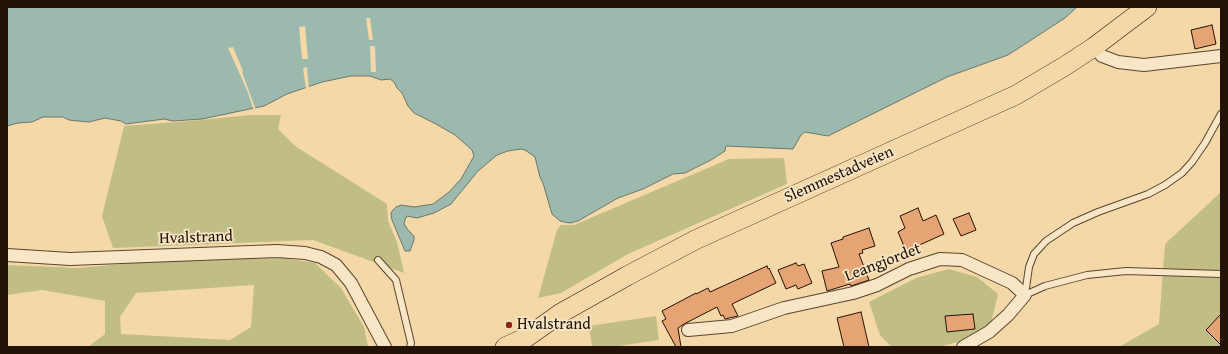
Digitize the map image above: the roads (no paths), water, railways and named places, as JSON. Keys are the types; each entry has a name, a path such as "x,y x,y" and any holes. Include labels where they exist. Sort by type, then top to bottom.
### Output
{"main road":[{"name":"Slemmestadveien","path":"505,347 522,342 561,313 688,244 1016,95 1094,47 1147,7"}],"street":[{"path":"1094,47 1102,56 1118,62 1144,65 1221,56"},
{"name":"Hvalstrand","path":"7,255 70,259 277,251 305,253 336,265 350,283 385,347"},
{"name":"Leangjordet","path":"688,330 732,326 784,308 853,293 877,285 909,268 940,259 962,260 1012,283 1025,295"},
{"path":"963,347 988,332 1008,316 1025,295"}],"lane":[{"path":"1025,295 1029,267 1034,254 1046,241 1073,223 1098,212 1148,194 1165,185 1182,173 1192,162 1205,143 1221,114"},
{"path":"378,260 396,280 410,347"},
{"path":"1025,295 1045,286 1087,274 1126,271 1221,274"}],"place":[{"name":"Hvalstrand","path":"509,325"}]}
